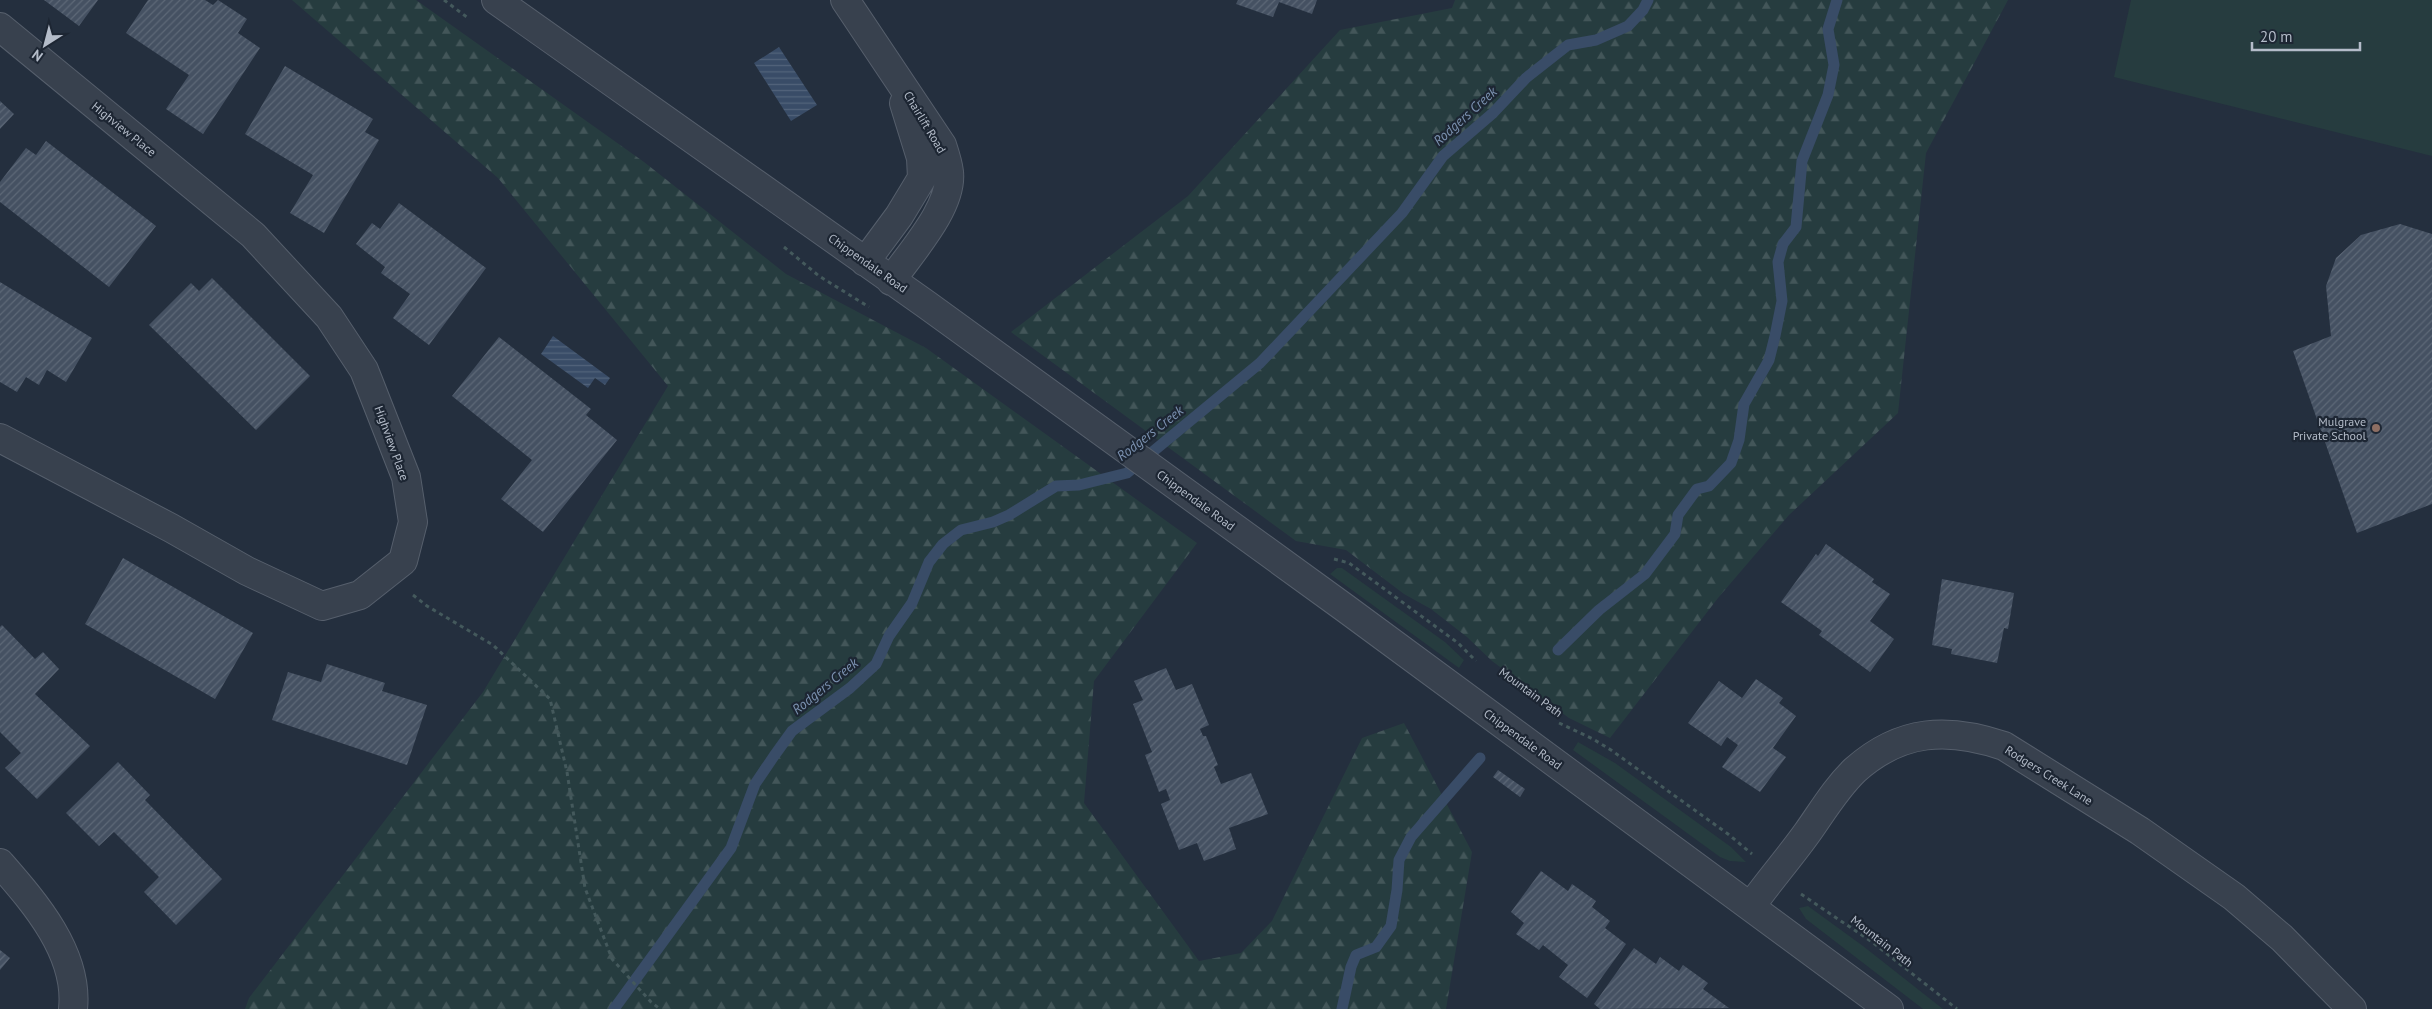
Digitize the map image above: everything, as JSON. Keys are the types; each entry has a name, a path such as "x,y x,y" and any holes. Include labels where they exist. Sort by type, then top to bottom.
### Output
{"street":[{"name":"Chippendale Road","path":"496,0 891,280 1288,567 1889,1009"},
{"name":"Chairlift Road","path":"845,0 894,70 942,145 949,172 949,186 937,216 891,280"},
{"name":"Highview Place","path":"0,27 253,235 328,317 364,370 406,476 413,522 403,561 360,595 322,606 247,571 172,528 0,438"},
{"name":"Chairlift Road","path":"865,262 899,216 922,178 921,158 894,70"},
{"name":"Rodgers Creek Lane","path":"1751,906 1855,771 1894,744 1914,737 1938,733 1959,734 1980,738 2004,746 2140,831 2187,863 2234,897 2282,938 2352,1009"},
{"path":"0,863 30,898 64,953 75,993 73,1009"}],"path":[{"name":"Mountain Path","path":"1332,559 1350,563 1458,643 1483,668"},
{"path":"387,574 427,606 493,645 550,699 567,772 585,888 612,959 651,1002 660,1009"},
{"name":"Mountain Path","path":"1556,722 1593,739 1611,750 1728,834 1758,859"},
{"name":"Mountain Path","path":"1795,889 1872,942 1957,1009"}],"green space":[{"path":"292,0 416,0 644,162 786,274 926,348 1197,543 1094,681 1084,803 1199,961 1241,953 1272,921 1362,738 1404,723 1472,852 1446,1009 245,1009 249,998 483,692 668,386 498,178"},
{"path":"1455,0 2008,0 1926,153 1898,413 1789,515 1718,598 1610,738 1569,718 1492,661 1467,637 1431,609 1404,594 1346,550 1296,541 1011,332 1188,196 1340,30 1452,8"},
{"path":"2131,0 2432,0 2432,156 2114,77"},
{"path":"1337,568 1342,568 1445,642 1464,660 1459,668 1330,574"},
{"path":"1578,742 1615,763 1731,847 1746,862 1730,861 1720,857 1573,750"},
{"path":"1808,906 1863,946 1943,1009 1923,1009 1806,919 1799,908"}],"water":[{"path":"779,47 817,105 791,121 754,63"},
{"path":"553,336 610,378 605,385 595,378 588,388 541,354"}],"building":[{"path":"44,0 98,0 79,26"},
{"path":"148,0 205,0 213,5 218,0 247,19 238,33 260,48 203,134 166,109 189,75 126,33"},
{"path":"1238,0 1317,0 1312,14 1279,2 1273,17 1236,4"},
{"path":"285,66 373,119 365,132 379,140 324,233 290,213 313,175 245,134"},
{"path":"0,101 14,114 0,129"},
{"path":"46,141 156,226 109,287 0,202 0,182 26,148 36,155"},
{"path":"399,203 486,268 429,345 393,318 410,294 381,273 385,267 356,244 372,223 380,229"},
{"name":"Mulgrave Private School","path":"2400,224 2432,234 2432,504 2357,533 2293,351 2331,336 2326,286 2336,258 2361,235"},
{"path":"212,278 310,376 256,430 149,325 191,283 199,291"},
{"path":"0,282 92,338 66,382 47,370 39,385 26,377 17,392 0,382"},
{"path":"499,337 591,409 586,415 617,440 543,532 501,499 532,460 452,396"},
{"path":"1826,544 1874,579 1872,582 1890,594 1870,621 1894,639 1870,672 1819,635 1822,631 1781,602 1816,554 1818,556"},
{"path":"123,558 253,633 215,699 85,624"},
{"path":"1942,579 2014,593 2008,629 2004,628 1997,663 1951,654 1952,649 1932,645"},
{"path":"2,625 35,659 43,652 59,669 35,694 90,746 37,799 5,768 21,753 0,732 0,627"},
{"path":"327,664 385,683 382,691 427,705 407,765 272,720 288,672 321,682"},
{"path":"1166,668 1176,690 1192,684 1209,725 1200,729 1203,736 1206,736 1218,765 1214,767 1221,784 1251,773 1268,814 1229,828 1236,849 1204,861 1197,843 1179,850 1161,804 1170,800 1166,789 1159,792 1145,755 1152,752 1133,704 1143,700 1134,681"},
{"path":"1756,679 1783,698 1779,703 1796,716 1773,748 1786,757 1760,792 1722,767 1738,745 1727,737 1721,746 1688,723 1719,681 1742,698"},
{"path":"118,762 150,795 145,800 222,879 176,925 144,892 159,877 114,832 99,846 66,813"},
{"path":"1498,770 1525,789 1520,797 1493,777"},
{"path":"1541,871 1568,891 1572,884 1596,901 1592,907 1610,921 1605,928 1626,944 1587,998 1559,977 1568,965 1543,945 1539,950 1516,934 1524,923 1511,912"},
{"path":"1634,948 1656,964 1660,957 1679,971 1683,965 1708,983 1703,989 1729,1008 1600,1009 1594,1004"},
{"path":"0,950 10,958 0,970"}],"waterway":[{"name":"Rodgers Creek","path":"614,1009 731,848 755,784 774,756 792,731 850,688 876,664 889,636 912,603 929,562 943,544 961,530 993,522 1009,515 1056,486 1079,485 1127,473 1260,363 1402,213 1443,156 1493,113 1526,78 1568,45 1596,40 1628,26 1643,10 1648,0"},
{"path":"1558,650 1599,610 1645,574 1675,534 1678,515 1697,489 1709,486 1731,463 1739,440 1744,404 1769,360 1775,336 1782,301 1778,262 1783,244 1796,227 1802,161 1828,95 1834,65 1828,29 1837,0"},
{"path":"1342,1009 1351,967 1356,955 1376,947 1391,926 1397,890 1399,860 1411,837 1480,758"}],"place":[{"name":"Mulgrave Private School","path":"2376,428"}]}
